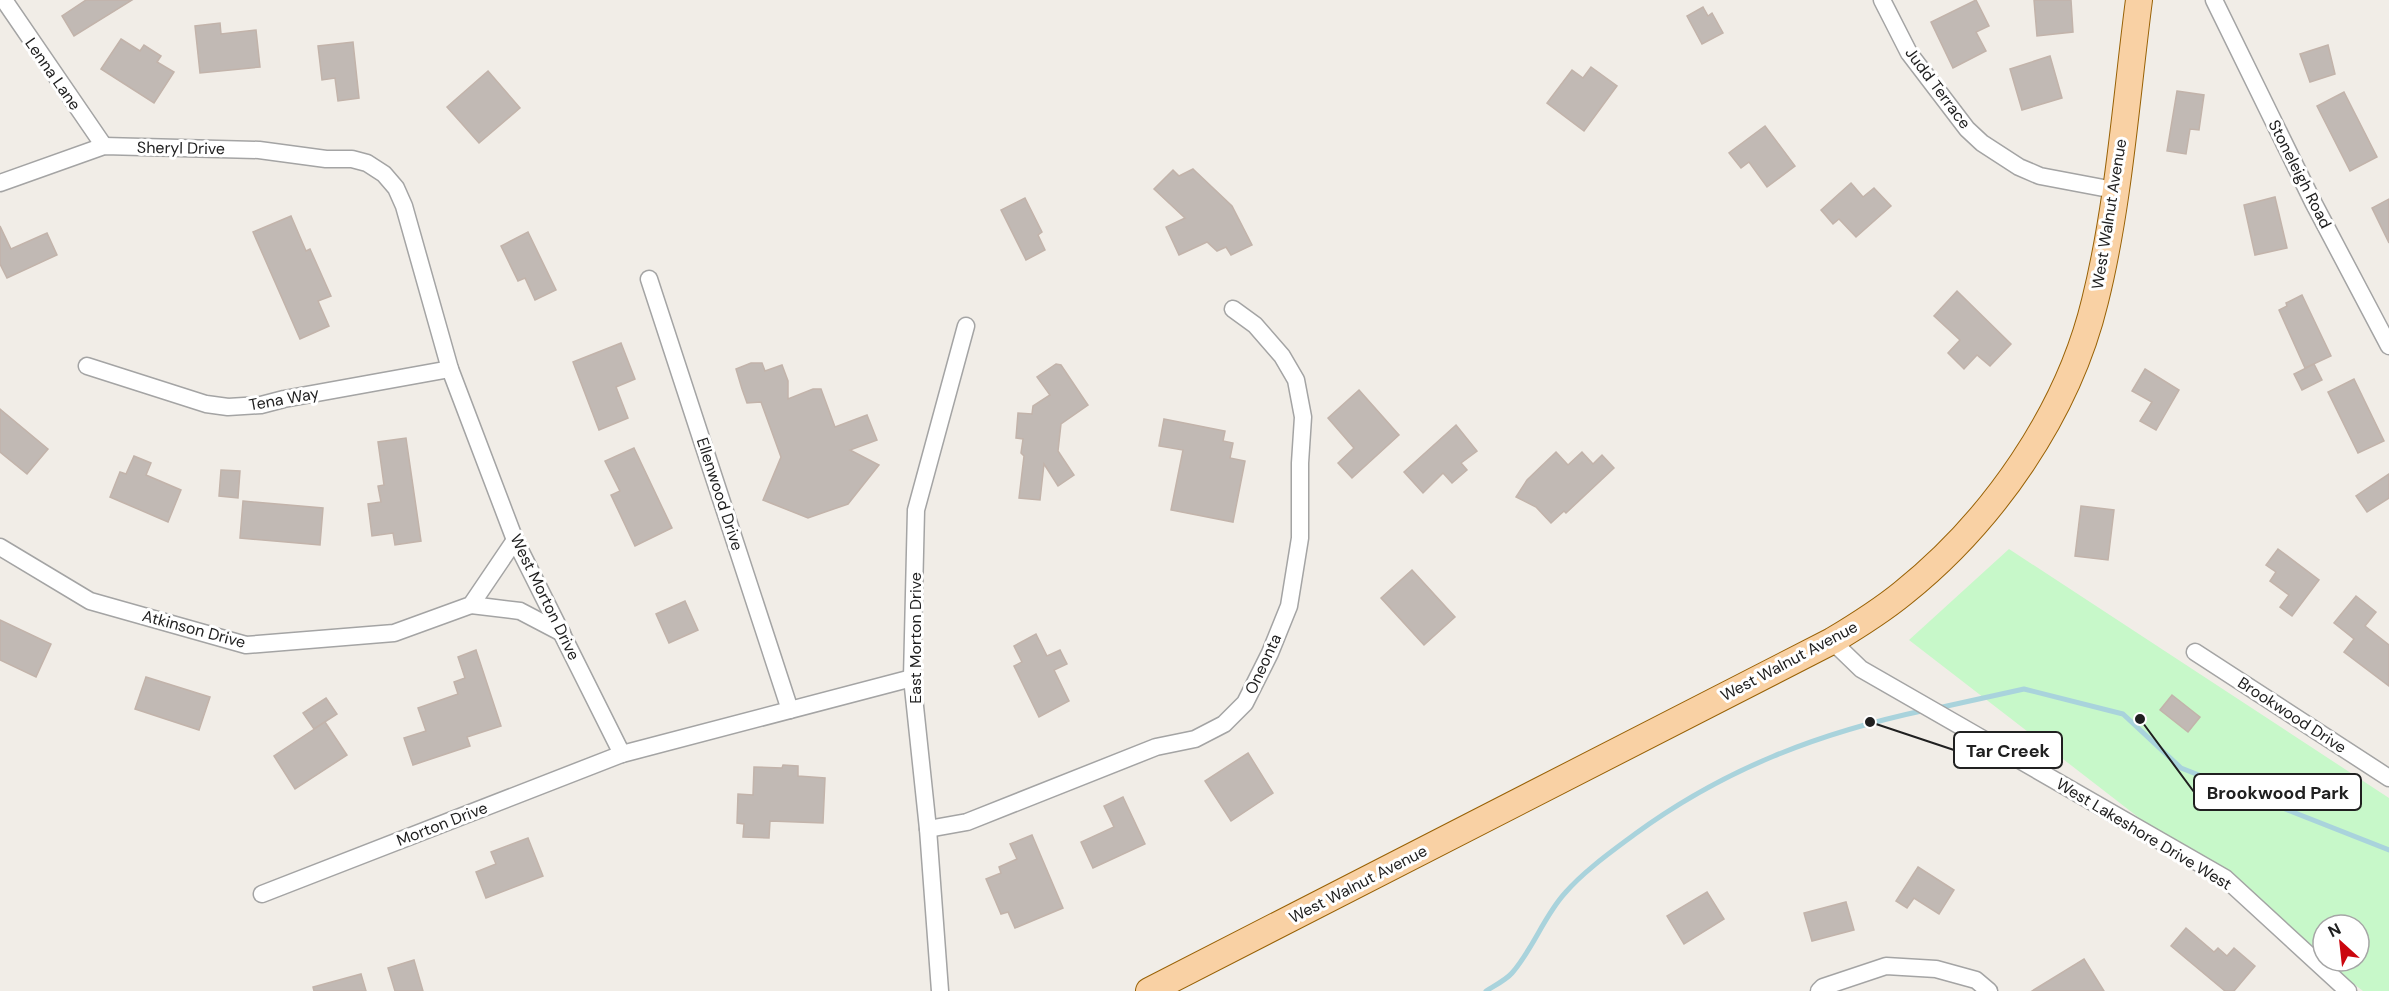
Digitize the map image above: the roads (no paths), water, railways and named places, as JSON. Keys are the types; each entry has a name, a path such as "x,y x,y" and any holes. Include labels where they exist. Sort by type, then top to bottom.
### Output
{"main road":[{"name":"West Walnut Avenue","path":"1149,991 1832,641 1878,612 1940,561 1971,529 2018,469 2055,405 2077,354 2094,303 2106,248 2139,0"}],"street":[{"name":"Lenna Lane","path":"4,0 104,146"},
{"name":"Judd Terrace","path":"1882,0 1909,53 1967,129 1982,143 2040,176 2114,190"},
{"name":"Stoneleigh Road","path":"2214,0 2313,202 2389,346"},
{"name":"Sheryl Drive","path":"0,183 104,146 259,150 326,159 352,159 367,163"},
{"name":"West Morton Drive","path":"367,163 384,174 396,188 404,206 450,369 515,540 622,754"},
{"name":"Ellenwood Drive","path":"649,279 790,710"},
{"name":"Oneonta","path":"928,829 967,822 1156,747 1195,740 1224,724 1245,703 1270,653 1289,606 1300,538 1300,463 1303,417 1296,380 1282,356 1255,326 1233,309"},
{"name":"East Morton Drive","path":"940,991 928,829 912,678 916,510 966,326"},
{"name":"Tena Way","path":"87,366 206,404 228,407 261,405 450,369"},
{"path":"471,605 515,540"},
{"name":"Atkinson Drive","path":"0,547 90,601 246,645 394,633 471,605 520,611 562,633"},
{"name":"West Lakeshore Drive West","path":"1832,641 1861,669 2225,878 2348,991"},
{"name":"Brookwood Drive","path":"2195,652 2389,778"},
{"path":"622,754 912,678"},
{"name":"Morton Drive","path":"262,894 622,754"},
{"path":"1819,991 1823,987 1886,966 1936,969 1976,980 1989,991"}],"waterway":[{"path":"1938,708 2024,689 2123,714 2181,768 2389,850"},
{"path":"1486,991 1512,973 1551,912 1572,885 1607,855 1669,811 1703,790 1773,756 1847,730 1926,710"}],"place":[{"name":"Brookwood Park","path":"2140,719"},
{"name":"Tar Creek","path":"1870,722"}]}
